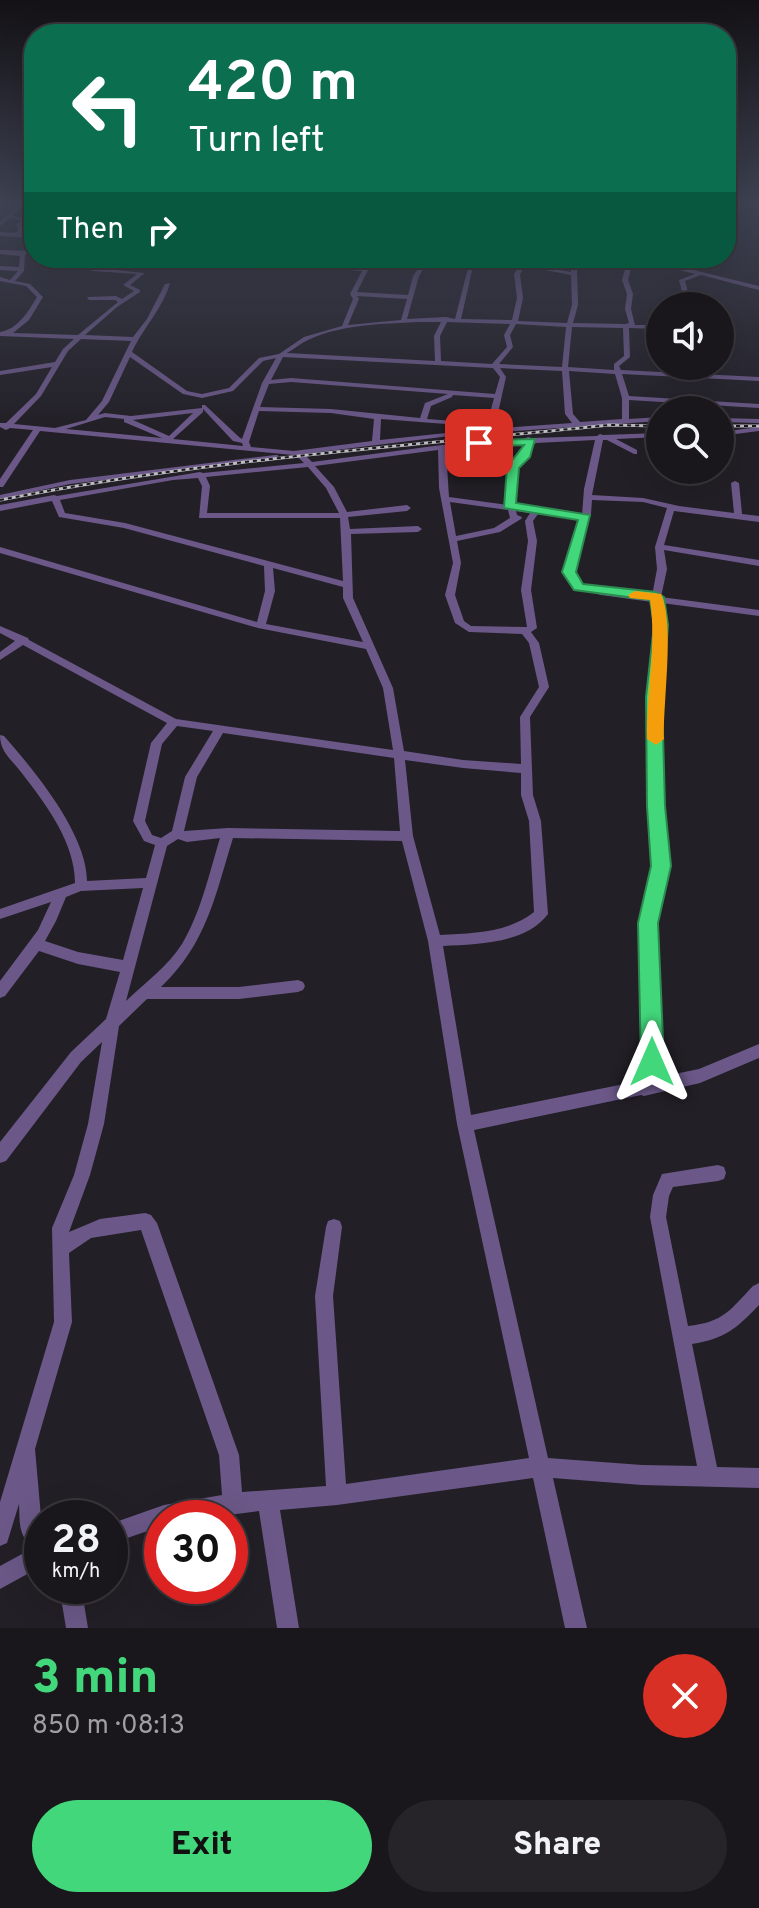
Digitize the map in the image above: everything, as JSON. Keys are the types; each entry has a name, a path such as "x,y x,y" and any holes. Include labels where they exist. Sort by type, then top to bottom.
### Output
{"street":[{"path":"4,334 27,319 40,297 28,285 13,280"},
{"path":"0,432 39,395 56,364 77,339 138,291 126,285 133,280"},
{"path":"344,328 351,315 353,294 359,280"},
{"path":"403,322 416,280"},
{"path":"458,320 468,280"},
{"path":"494,365 510,347 507,335 515,322 521,294 518,280"},
{"path":"574,280 575,305 569,325 565,368 569,414 578,425"},
{"path":"625,280 630,294 632,324 626,326"},
{"path":"726,280 759,288"},
{"path":"89,421 105,402 135,339 150,319 168,284"},
{"path":"353,294 411,297"},
{"path":"89,298 116,298 122,302"},
{"path":"246,446 256,409 282,355 311,336 344,328 446,319 646,327"},
{"path":"438,362 437,336 446,319"},
{"path":"625,419 626,398 616,365 627,357 626,326"},
{"path":"296,345 309,327"},
{"path":"4,334 135,339"},
{"path":"129,353 185,393 217,395 231,390 261,359 282,355 646,371"},
{"path":"0,373 56,364"},
{"path":"494,365 503,377 497,396 496,430"},
{"path":"734,376 759,379"},
{"path":"268,382 291,380 497,396"},
{"path":"423,421 428,405 453,393"},
{"path":"167,440 217,395"},
{"path":"626,398 759,406"},
{"path":"105,402 121,417 167,440"},
{"path":"55,430 105,415 121,417 202,409 246,446"},
{"path":"256,409 378,417 496,430"},
{"path":"376,441 378,417"},
{"path":"0,497 70,482 376,441 646,419"},
{"path":"734,420 759,421"},
{"path":"4,426 246,446 302,456 330,487 344,515 348,598 388,688 399,753 407,836 435,941 465,1124 576,1628"},
{"path":"734,432 759,429"},
{"path":"0,485 37,430"},
{"path":"0,508 200,474 443,451 528,439 646,435"},
{"path":"602,436 634,452"},
{"path":"602,436 585,518 573,549 572,580 579,587 759,613"},
{"path":"513,517 509,505 515,479 513,467 525,457 526,446 532,443 528,439"},
{"path":"443,451 446,502 457,563 450,595 460,623 469,629 525,631 532,628 532,613 525,589 536,541 529,521 536,511"},
{"path":"0,462 14,462"},
{"path":"200,474 206,486 202,516 344,515 407,508"},
{"path":"735,483 738,515"},
{"path":"54,497 62,515 125,526 347,585"},
{"path":"587,497 643,500 759,519"},
{"path":"446,502 467,500 585,518"},
{"path":"644,1089 652,1062 648,923 661,866 656,806 654,697 661,625 656,597 662,569 659,547 670,510 675,507"},
{"path":"455,539 497,530 513,517 531,515 536,511"},
{"path":"346,532 418,529"},
{"path":"659,547 759,563"},
{"path":"0,550 261,626 368,646"},
{"path":"261,626 270,591 268,564"},
{"path":"0,629 174,722 463,764 527,769"},
{"path":"435,941 511,933 526,928 541,914 535,821 527,795 525,717 544,687 534,643 525,631"},
{"path":"0,657 24,640"},
{"path":"162,843 148,838 139,821 157,743 174,722"},
{"path":"177,834 191,777 221,728"},
{"path":"0,739 68,832 84,870 81,886"},
{"path":"0,1536 63,1322 60,1228 82,1175 96,1124 113,1021 162,843 177,834 200,837 228,833 407,836"},
{"path":"0,1155 76,1057 146,993 186,949 202,918 228,833"},
{"path":"0,914 81,886 149,883"},
{"path":"0,992 55,913 60,894"},
{"path":"35,944 78,958 128,967"},
{"path":"146,993 239,993 298,986"},
{"path":"465,1124 700,1076 759,1051"},
{"path":"709,1477 658,1217 661,1195 668,1180 718,1173"},
{"path":"61,1249 75,1234 90,1226 145,1221 151,1229 229,1455 233,1500"},
{"path":"334,1227 324,1296 337,1495"},
{"path":"682,1336 715,1332 732,1323 759,1292"},
{"path":"27,1440 30,1500"},
{"path":"248,1502 337,1495 539,1467 759,1478"},
{"path":"268,1501 288,1628"},
{"path":"0,1578 24,1565"},
{"path":"73,1604 77,1628"}],"railway":[{"path":"0,500 151,474 303,455 609,425 646,426"},
{"path":"734,426 759,426"}],"slow traffic":[{"path":"635,595 656,597 661,625 654,697 656,739"}],"route":[{"path":"479,443 528,439 532,443 526,446 525,457 513,467 515,479 509,505 585,518 573,549 569,572 579,587 656,597 661,625 654,697 656,806 661,866 648,923 652,1062"}]}
